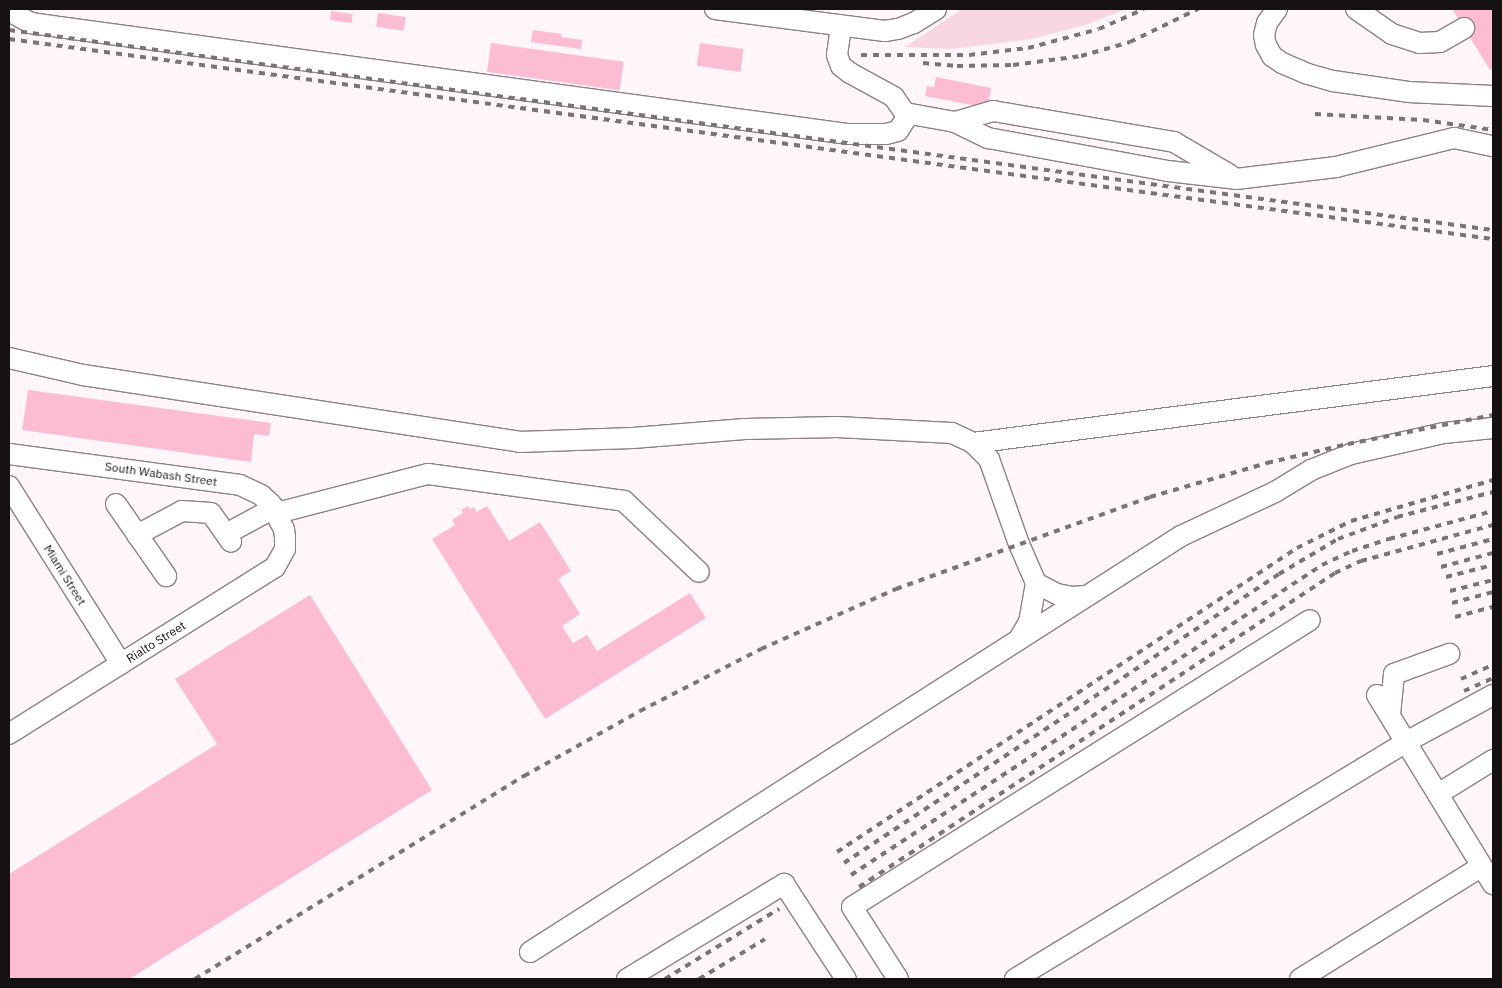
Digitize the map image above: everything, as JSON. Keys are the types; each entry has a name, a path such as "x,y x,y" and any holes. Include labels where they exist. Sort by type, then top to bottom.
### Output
{"street":[{"path":"715,9 886,31 914,23 936,9"},
{"path":"1277,9 1267,23 1264,35 1266,45 1272,56 1300,71 1333,81 1408,92 1493,96"},
{"path":"1356,9 1392,34 1420,44 1440,42 1464,28"},
{"path":"9,11 31,24 847,134 886,134 898,131 905,120 904,113 894,97 841,66 837,55 841,25"},
{"path":"955,122 993,111 1174,142 1236,179"},
{"path":"904,113 955,122 988,138 1168,171 1236,179 1336,167 1454,138 1493,146"},
{"path":"9,358 83,375 519,442 633,438 745,429 837,427 952,433 973,443 989,459 1019,544 1036,583 1029,622 1019,639"},
{"path":"973,443 1493,376"},
{"path":"530,952 1181,536 1275,492 1311,470 1351,454 1444,433 1493,428"},
{"name":"South Wabash Street","path":"9,454 240,485 261,495 276,511"},
{"path":"138,535 182,511 210,513 228,538 276,511 428,474 624,501 700,572"},
{"name":"Miami Street","path":"9,486 121,664"},
{"path":"116,504 166,576"},
{"name":"Rialto Street","path":"9,734 275,567 285,550 285,537 276,511"},
{"path":"1036,583 1057,594 1072,597 1087,596"},
{"path":"898,979 852,907 1310,620"},
{"path":"1390,715 1394,674 1449,654"},
{"path":"1377,695 1438,794 1485,859 1493,884"},
{"path":"1015,979 1406,742 1493,695"},
{"path":"1438,794 1493,760"},
{"path":"1300,979 1485,859"},
{"path":"627,979 784,884 846,979"}],"shaded area":[{"path":"962,9 1127,9 1088,24 1032,39 952,49 905,47"}],"building":[{"path":"1452,9 1493,9 1493,68 1490,70"},
{"path":"331,11 353,14 352,23 330,20"},
{"path":"378,13 406,17 404,31 376,27"},
{"path":"533,30 562,34 561,37 582,40 581,49 531,42"},
{"path":"491,43 624,62 620,90 487,72"},
{"path":"700,43 744,49 740,72 697,66"},
{"path":"936,77 991,88 988,108 925,96 927,86 934,87"},
{"path":"28,390 271,423 269,436 254,434 251,462 22,430"},
{"path":"468,506 470,509 474,507 477,512 487,506 509,541 540,522 571,571 558,579 580,614 562,626 573,643 587,635 597,651 690,593 706,618 545,719 432,539 455,525 452,520 463,513 461,510"},
{"path":"310,595 432,790 129,979 9,979 9,874 217,744 175,679"}],"railway":[{"path":"861,55 969,55 1028,48 1099,29 1144,9"},
{"path":"923,63 957,66 1013,65 1081,56 1130,42 1198,9"},
{"path":"9,30 1493,230"},
{"path":"9,39 1493,239"},
{"path":"1315,114 1423,120 1493,130"},
{"path":"195,979 524,776 640,711 761,649 896,589 1150,497 1267,463 1348,444 1493,415"},
{"path":"837,852 1297,548 1351,521 1493,480"},
{"path":"844,863 1279,574 1338,539 1397,517 1493,492"},
{"path":"851,875 1322,565 1352,551 1389,539 1493,511"},
{"path":"859,887 1335,573 1361,561 1493,525"},
{"path":"1437,554 1493,539"},
{"path":"1441,567 1493,553"},
{"path":"1446,577 1493,565"},
{"path":"1450,591 1493,580"},
{"path":"1452,603 1493,592"},
{"path":"1455,617 1493,607"},
{"path":"1461,679 1493,665"},
{"path":"1464,691 1493,678"},
{"path":"665,979 779,909"},
{"path":"699,979 765,939"}]}
